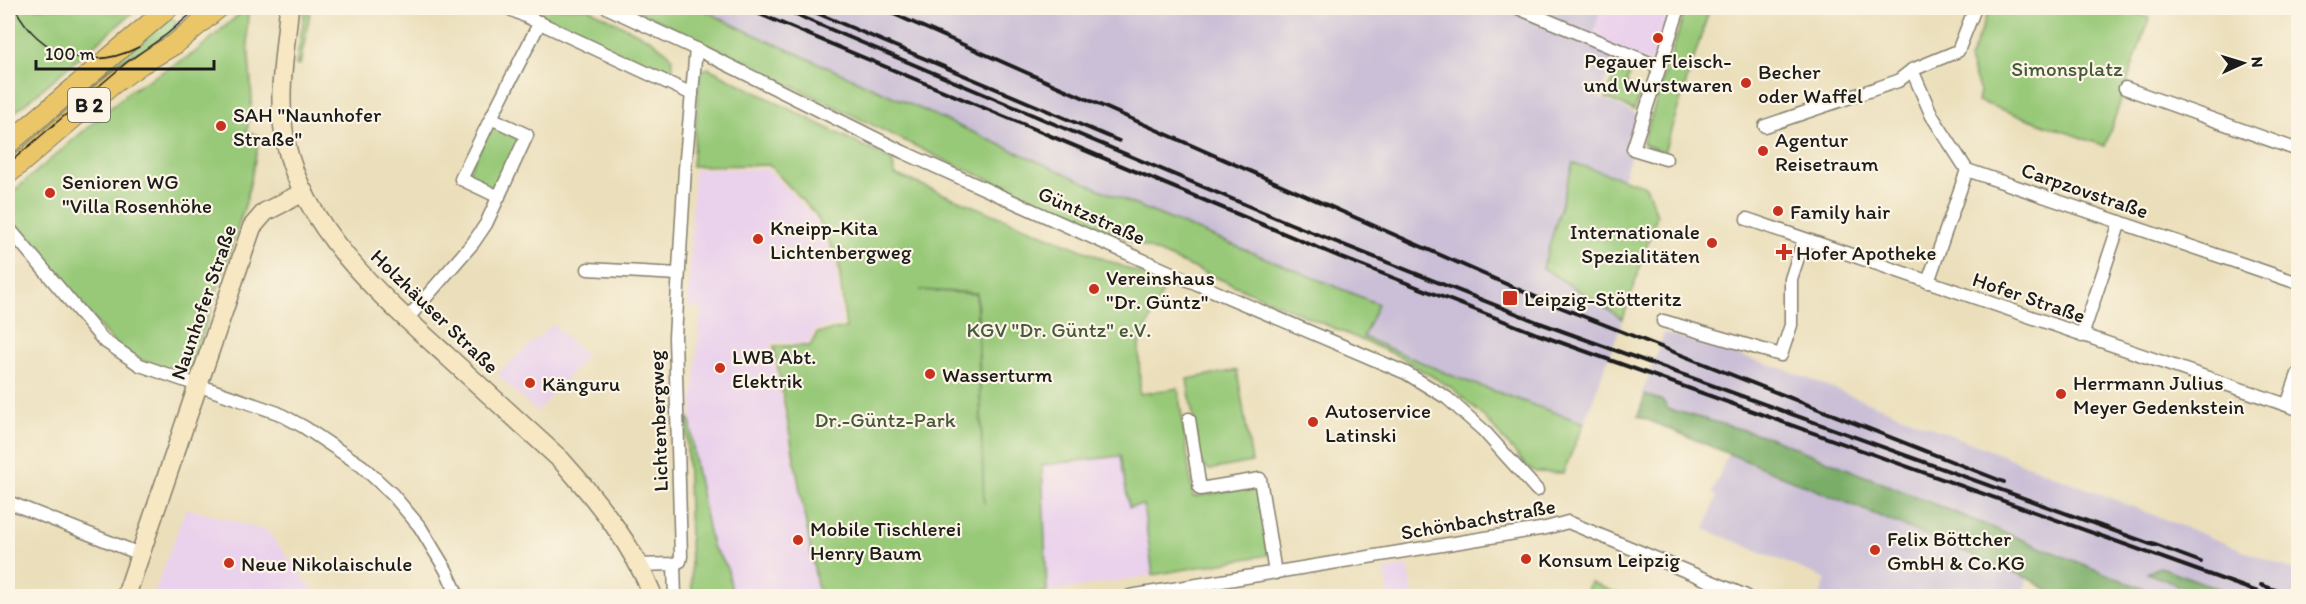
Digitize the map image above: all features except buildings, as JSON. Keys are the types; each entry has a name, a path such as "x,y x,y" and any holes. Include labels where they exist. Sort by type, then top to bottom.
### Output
{"main road":[{"name":"B 2","path":"8,144 168,8"},
{"name":"B 2","path":"8,174 125,74 175,44 218,8"},
{"path":"285,12 282,87 284,130 290,159 304,192"},
{"name":"Holzhäuser Straße","path":"304,192 328,232 360,273 561,460 603,510 638,565 652,597"},
{"name":"Naunhofer Straße","path":"126,597 252,227 265,212 304,192"}],"street":[{"path":"508,8 692,94"},
{"name":"Güntzstraße","path":"608,8 903,152 1167,271 1406,373 1447,398 1483,430 1537,490"},
{"path":"1518,8 1659,67"},
{"path":"1666,159 1633,149 1679,8"},
{"path":"1766,126 1898,81 1912,70 1958,51 1975,8"},
{"path":"499,197 461,179 540,22"},
{"name":"Lichtenbergweg","path":"675,597 674,564 680,561 681,556 675,337 696,49"},
{"path":"1912,70 1932,116 1967,170 1928,282"},
{"path":"2125,88 2298,150"},
{"path":"407,319 473,243 486,224 527,135 491,118"},
{"name":"Carpzovstraße","path":"1967,170 2298,283"},
{"name":"Hofer Straße","path":"1747,219 2293,407"},
{"path":"2082,336 2120,222"},
{"path":"8,227 103,340 140,365 278,413 304,427 362,466 393,495 420,527 446,570 458,597"},
{"path":"1663,321 1781,355 1791,325 1791,279 1804,239"},
{"path":"588,269 678,274"},
{"path":"2293,407 2298,374"},
{"path":"1189,419 1200,489 1260,479 1275,573"},
{"path":"8,502 140,554"},
{"name":"Schönbachstraße","path":"1130,597 1546,528 1568,522 1746,597"},
{"path":"638,565 674,564"}],"shaded area":[{"path":"700,8 1601,8 1592,39 1618,50 1598,97 1643,117 1623,179 1573,163 1577,291 1623,319 1584,423 1455,377 1362,336 1377,304 1133,204 742,29"},
{"path":"1601,8 1679,8 1659,67 1591,39"},
{"path":"694,169 768,169 815,218 835,261 842,325 816,329 807,344 771,342 818,596 693,596 691,422 701,308 688,307"},
{"path":"553,324 586,356 537,412 497,374"},
{"path":"1664,333 1784,369 2298,572 2298,596 2161,596 1769,437 1668,409 1663,401 1642,394"},
{"path":"1728,454 2028,578 2021,596 1820,596 1826,579 1705,529 1717,496 1712,493"},
{"path":"1121,456 1129,507 1143,506 1153,575 1047,592 1042,465"},
{"name":"Neue Nikolaischule","path":"186,508 267,531 318,596 153,596"},
{"path":"1408,566 1413,596 1389,596 1385,570"}],"green space":[{"path":"8,8 138,8 8,118"},
{"path":"303,8 311,8 300,65 296,65 304,17"},
{"path":"522,8 587,8 651,40 668,53 672,58 673,67 663,76"},
{"path":"633,8 700,8 742,29 1133,204 1378,304 1363,337 1455,377 1584,423 1563,473 1536,472 1528,468 1486,419 1452,388 1396,355 946,161"},
{"path":"1686,8 1710,8 1664,152 1645,145 1643,142"},
{"name":"Simonsplatz","path":"1990,8 2120,8 2149,18 2105,146 1978,101 1980,92 1969,60"},
{"path":"243,11 248,14 252,99 247,132 260,136 246,202 190,373 182,376 118,348 8,219 8,196 131,90 193,54"},
{"path":"169,14 183,30 8,167 8,152"},
{"path":"1618,67 1631,72 1626,83 1642,91 1634,110 1606,98"},
{"path":"708,68 893,161 894,174 1166,284 1139,345 1140,394 1178,388 1193,497 1258,485 1268,555 1153,575 1143,505 1129,507 1120,456 1042,465 1047,592 1025,596 819,596 774,346 810,346 817,333 846,328 838,260 816,215 769,165 692,166 700,72","holes":["920,290 977,293 984,504 976,294"]},
{"path":"493,123 522,136 496,191 466,177"},
{"path":"1573,163 1646,186 1657,215 1623,319 1543,268"},
{"path":"1237,370 1252,462 1209,470 1201,464 1187,379"},
{"path":"1645,395 1663,401 1668,409 1769,437 2161,596 2056,596 2028,578 1638,416"},
{"path":"686,419 690,419 695,464 712,546 727,566 733,596 692,596"},
{"path":"2160,567 2239,596 2203,596 2147,573"},
{"path":"1590,582 1623,596 1585,596"}],"tram line":[{"path":"15,8 38,38 68,55 102,58 139,47"},
{"path":"8,164 126,63 167,34 198,8"}],"railway":[{"path":"745,8 1340,257 1537,334 2269,596"},
{"path":"780,8 1291,224 1540,323 2156,546"},
{"path":"805,8 1119,141"},
{"path":"880,8 1547,302 2004,482"},
{"path":"2150,543 2201,562"},
{"path":"2261,585 2292,596"}],"place":[{"name":"Pegauer Fleisch- und Wurstwaren","path":"1658,38"},
{"name":"Becher oder Waffel","path":"1746,83"},
{"name":"SAH \"Naunhofer Straße\"","path":"221,126"},
{"name":"Agentur Reisetraum","path":"1763,151"},
{"name":"Senioren WG \"Villa Rosenhöhe","path":"50,193"},
{"name":"Family hair","path":"1778,211"},
{"name":"Kneipp-Kita Lichtenbergweg","path":"758,239"},
{"name":"Internationale Spezialitäten","path":"1712,243"},
{"name":"Hofer Apotheke","path":"1784,252"},
{"name":"Vereinshaus \"Dr. Güntz\"","path":"1094,289"},
{"name":"Leipzig-Stötteritz","path":"1510,298"},
{"name":"LWB Abt. Elektrik","path":"720,368"},
{"name":"Wasserturm","path":"930,374"},
{"name":"Känguru","path":"530,383"},
{"name":"Herrmann Julius Meyer Gedenkstein","path":"2061,394"},
{"name":"Autoservice Latinski","path":"1313,422"},
{"name":"Mobile Tischlerei Henry Baum","path":"798,540"},
{"name":"Felix Böttcher GmbH & Co.KG","path":"1875,550"},
{"name":"Konsum Leipzig","path":"1526,559"},
{"name":"Neue Nikolaischule","path":"229,563"}],"park label":[{"name":"KGV \"Dr. Güntz\" e.V.","path":"1059,329"},
{"name":"Dr.-Güntz-Park","path":"885,419"}]}
